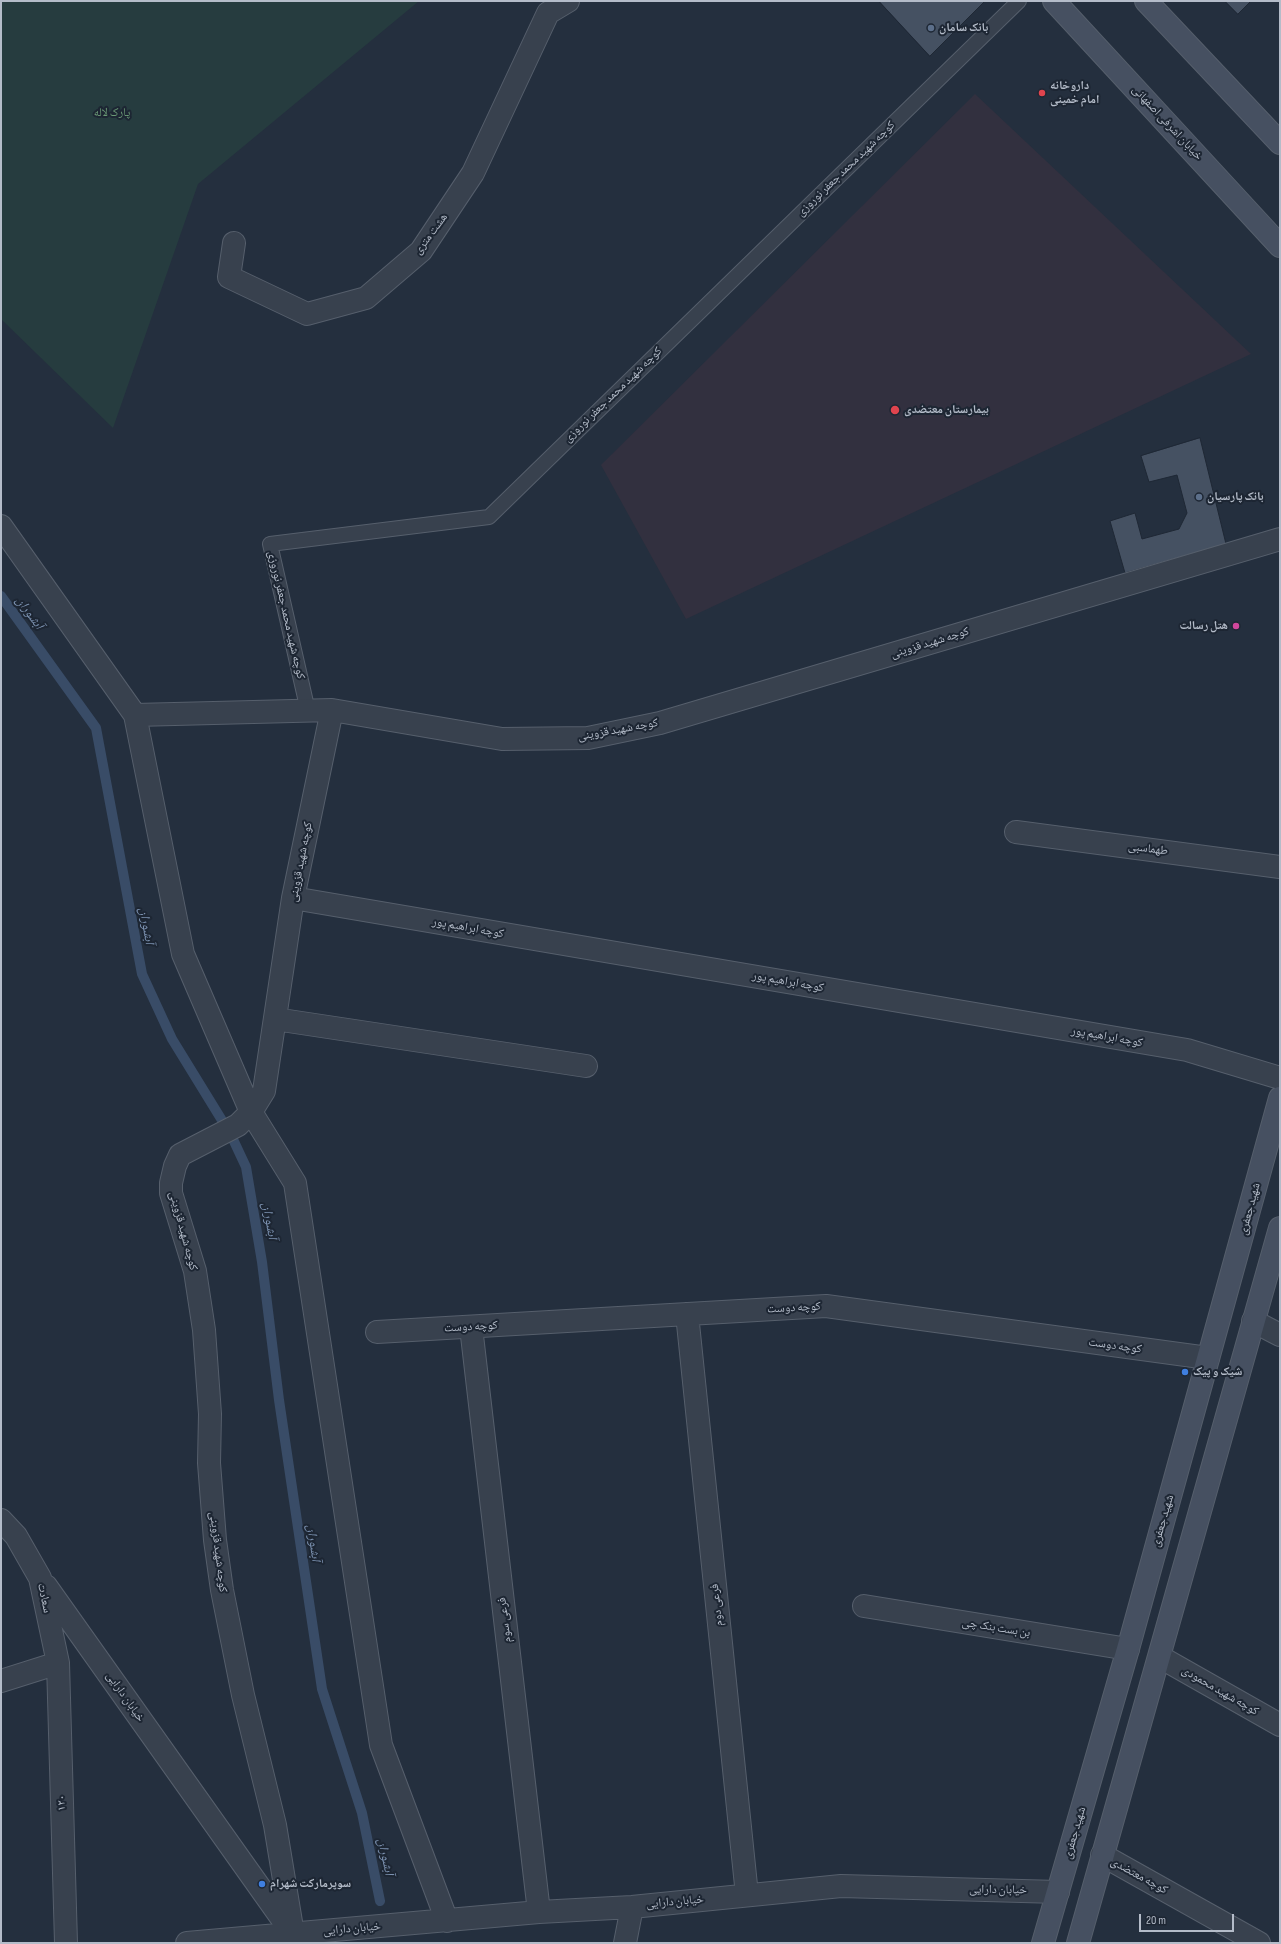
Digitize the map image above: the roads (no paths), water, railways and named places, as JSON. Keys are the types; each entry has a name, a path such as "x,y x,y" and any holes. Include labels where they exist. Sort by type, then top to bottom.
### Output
{"main road":[{"name":"خیابان اشرفی اصفهانی","path":"1054,1 1280,246"},
{"path":"1146,1 1280,144"},
{"name":"شهید جعفری","path":"1043,1943 1128,1649 1280,1098"},
{"path":"1078,1943 1280,1228"}],"street":[{"name":"هشت متری","path":"234,243 229,278 307,314 366,298 421,251 473,174 548,13 568,1"},
{"path":"1,526 135,715 183,954 244,1118 295,1183 380,1745 447,1921"},
{"name":"کوچه شهید قزوینی","path":"293,1934 275,1825 243,1695 222,1590 214,1540 209,1463 210,1414 204,1330 195,1271 171,1193 171,1183 175,1166 180,1156 244,1118 264,1091 293,898 332,710 502,740 588,738 660,723 1280,539"},
{"path":"135,715 332,710"},
{"name":"طهماسبی","path":"1016,832 1280,867"},
{"name":"کوچه ابراهیم پور","path":"293,898 1188,1050 1280,1078"},
{"path":"275,1019 586,1066"},
{"name":"کوچه دوست","path":"377,1332 826,1306 1208,1358"},
{"name":"فرعی دوم","path":"687,1314 747,1896"},
{"path":"1253,1321 1280,1335"},
{"name":"فرعی سوم","path":"471,1327 539,1912"},
{"name":"سعادت","path":"1,1520 16,1536 40,1578 58,1662"},
{"name":"خیابان دارایی","path":"40,1578 293,1934"},
{"name":"بن بست بنک چی","path":"864,1606 1128,1649"},
{"name":"کوچه شهید محمودی","path":"1160,1657 1280,1726"},
{"path":"1,1680 58,1662"},
{"name":"۱۲۰","path":"58,1662 66,1943"},
{"name":"کوچه معتضدی","path":"1102,1855 1259,1943"},
{"name":"خیابان دارایی","path":"187,1943 539,1912 747,1896 841,1886 1058,1892"},
{"path":"625,1943 632,1906"}],"lane":[{"name":"کوچه شهید محمد جعفر نوروزی","path":"308,711 270,544 489,517 1019,1"}],"waterway":[{"name":"آبشوران","path":"1,596 96,728 142,974 172,1039 231,1135 246,1167 262,1262 279,1400 322,1689 362,1813 380,1901"}],"place":[{"name":"بانک سامان","path":"931,28"},
{"name":"داروخانه امام خمینی","path":"1042,93"},
{"name":"بیمارستان معتضدی","path":"895,410"},
{"name":"بانک پارسیان","path":"1199,497"},
{"name":"هتل رسالت","path":"1236,626"},
{"name":"شیک و پیک","path":"1185,1372"},
{"name":"سوپرمارکت شهرام","path":"262,1884"}],"park label":[{"name":"پارک لاله","path":"112,113"}]}
